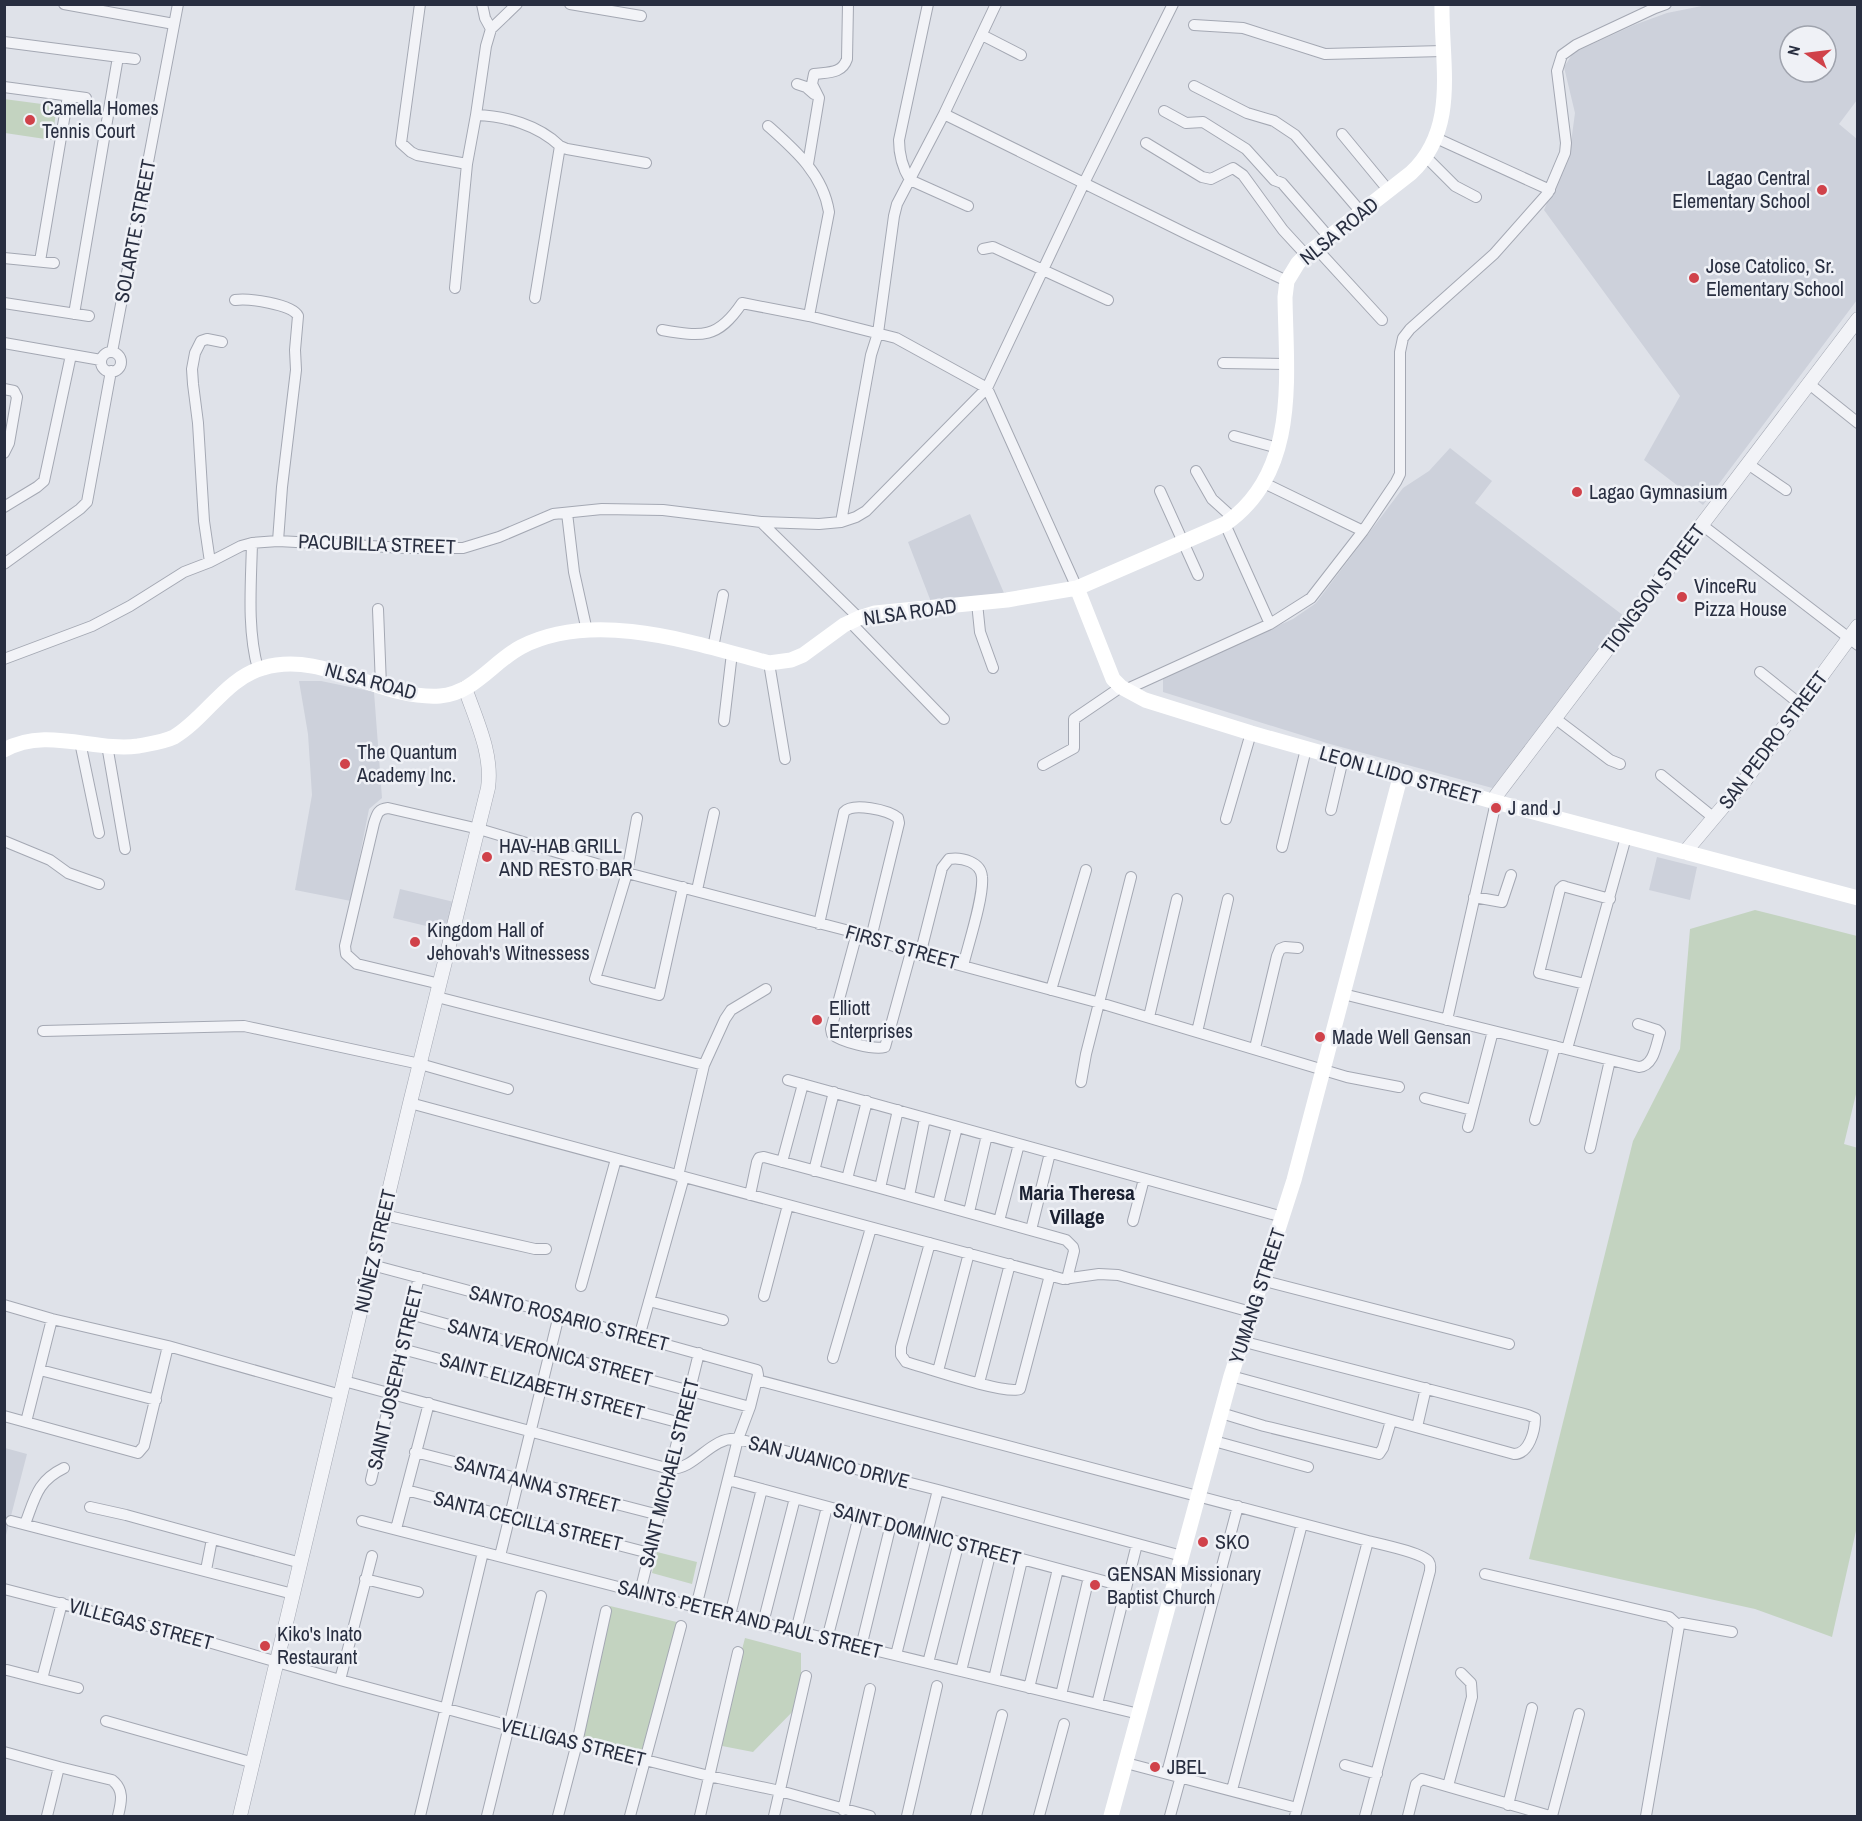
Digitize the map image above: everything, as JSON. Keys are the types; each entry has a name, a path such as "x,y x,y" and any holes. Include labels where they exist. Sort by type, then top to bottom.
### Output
{"main road":[{"name":"NLSA ROAD","path":"4,750 19,744 44,740 137,746 174,737 241,679 258,669 283,665 308,666 424,696 442,696 454,694 465,688 502,659 531,642 561,634 587,631 659,635 769,663 791,660 803,655 854,620 892,610 1023,598 1077,588 1229,521 1245,508 1264,483 1278,448 1284,422 1287,281 1298,263 1328,236 1411,173 1426,157 1436,138 1443,107 1442,4"},
{"path":"1077,588 1113,679 1123,689"},
{"name":"LEON LLIDO STREET","path":"1123,689 1150,702 1251,733 1626,837 1857,898"},
{"name":"YUMANG STREET","path":"1111,1816 1241,1341 1283,1217 1401,774"}],"street":[{"path":"64,4 174,24"},
{"name":"SOLARTE STREET","path":"112,352 178,4"},
{"path":"420,4 401,143 417,155 466,164"},
{"path":"482,4 485,18 491,29"},
{"path":"455,288 466,164 476,115 481,67 491,29 517,4"},
{"path":"570,4 641,16"},
{"path":"808,164 819,99 812,84 814,74 839,71 844,67 847,59 848,4"},
{"path":"928,4 899,140 899,154 904,172 910,180 968,206"},
{"path":"996,4 944,114 897,204 878,333 871,355 841,522 866,511 987,388 1084,183 1173,4"},
{"path":"1043,765 1074,748 1074,719 1123,689 1270,624 1311,598 1363,531 1400,474 1400,352 1403,338 1410,329 1494,254 1545,199 1550,190 1565,153 1566,143 1557,71 1562,55 1576,45 1666,4"},
{"path":"1194,25 1243,28 1325,54 1443,51"},
{"path":"982,35 1021,55"},
{"path":"4,42 135,59"},
{"path":"74,314 118,57"},
{"path":"797,84 806,87 819,99"},
{"path":"1194,86 1247,113 1274,121 1295,135 1361,212"},
{"path":"4,87 86,98"},
{"path":"40,261 68,96"},
{"path":"1164,111 1186,123 1203,122 1246,149 1274,180 1282,183 1328,236"},
{"path":"944,114 1287,281"},
{"path":"476,115 501,117 519,123 549,135 560,146 567,149 646,163"},
{"path":"768,126 808,164 821,184 827,200 829,212 808,316"},
{"path":"1342,134 1389,190"},
{"path":"1436,138 1550,190"},
{"path":"1146,143 1202,177 1210,179 1233,168 1243,175 1283,230 1311,251 1382,320"},
{"path":"535,298 560,146"},
{"path":"1426,157 1455,186 1476,197"},
{"path":"983,249 993,247 1108,300"},
{"path":"4,258 54,263"},
{"path":"235,300 253,300 291,309 298,316 296,370 278,541"},
{"path":"4,303 89,316"},
{"path":"662,330 683,334 705,333 720,329 732,318 742,303 878,333 912,345 987,388 1077,588"},
{"name":"TIONGSON STREET","path":"1494,801 1857,319"},
{"path":"210,562 202,511 198,423 192,369 195,353 201,341 207,339 222,342"},
{"path":"4,344 101,360"},
{"path":"112,352 118,355 120,361 119,367 111,371 103,368 101,360 106,353 112,352"},
{"path":"4,507 37,488 44,481 71,355"},
{"path":"1223,363 1286,364"},
{"path":"4,564 87,502 111,371"},
{"path":"1809,383 1857,423"},
{"path":"4,389 14,391 17,397 9,443 4,453"},
{"path":"1234,436 1278,448"},
{"path":"1748,464 1786,490"},
{"path":"1196,471 1208,494 1229,521 1270,624"},
{"path":"1264,483 1363,531"},
{"path":"1160,491 1198,575"},
{"name":"PACUBILLA STREET","path":"4,659 92,626 130,606 173,577 252,543 278,541 406,548 463,548 499,537 543,517 602,509 663,510 761,522 819,524 841,522"},
{"path":"567,513 574,572 587,631"},
{"path":"761,522 944,719"},
{"path":"1702,525 1855,636"},
{"path":"252,543 251,598 254,657 258,669"},
{"path":"713,648 723,595"},
{"path":"977,603 980,632 993,668"},
{"path":"378,609 381,686"},
{"name":"SAN PEDRO STREET","path":"1685,852 1743,783 1800,704 1855,636"},
{"path":"724,721 732,653"},
{"path":"769,663 785,759"},
{"path":"1760,672 1800,704"},
{"name":"NUÑEZ STREET","path":"240,1816 410,1103 489,788 490,766 465,688"},
{"path":"1556,718 1610,760 1620,764"},
{"path":"1226,819 1251,733"},
{"path":"80,742 99,833"},
{"path":"107,745 125,849"},
{"path":"1282,847 1306,748"},
{"path":"1331,810 1343,759"},
{"path":"1661,775 1714,818"},
{"path":"1447,1020 1494,801"},
{"path":"819,924 844,812 853,807 891,813 898,818 899,823 871,938"},
{"name":"FIRST STREET","path":"438,990 357,964 346,954 345,946 380,810 388,808 478,829 627,873 857,933 915,954 1100,1003 1347,1077 1399,1087"},
{"path":"697,890 714,813"},
{"path":"637,818 627,873 595,979 658,995 683,887"},
{"path":"1567,1049 1626,837"},
{"path":"4,841 45,857 63,870 99,884"},
{"path":"857,933 831,1029 832,1034 841,1040 876,1048 885,1047 942,868 949,859 954,858 972,862 980,871 982,878 980,898 963,966"},
{"path":"1051,990 1086,870"},
{"path":"1474,897 1502,902 1511,875"},
{"path":"1081,1082 1131,877"},
{"path":"1585,984 1539,973 1560,889 1563,886 1610,899"},
{"path":"1149,1017 1177,899"},
{"path":"1197,1032 1228,899"},
{"path":"1255,1048 1280,949 1299,948"},
{"path":"639,1337 681,1176 704,1065 724,1019 731,1010 766,989"},
{"path":"438,990 704,1065"},
{"path":"1343,994 1645,1067 1650,1062 1660,1033 1658,1029 1638,1024"},
{"path":"43,1031 244,1026 420,1064 508,1089"},
{"path":"1468,1127 1493,1031"},
{"path":"1536,1120 1555,1046"},
{"path":"1590,1148 1610,1060"},
{"path":"788,1080 1283,1217"},
{"path":"782,1162 803,1084"},
{"path":"814,1171 834,1092"},
{"path":"1425,1098 1472,1110"},
{"path":"847,1179 867,1101"},
{"path":"410,1103 1050,1275 1067,1279 1098,1274 1118,1275 1251,1312"},
{"path":"880,1188 898,1110"},
{"path":"909,1196 925,1118"},
{"path":"939,1204 957,1127"},
{"path":"969,1212 987,1135"},
{"path":"999,1221 1019,1144"},
{"path":"1031,1230 1050,1153"},
{"path":"750,1195 759,1158 847,1179 1066,1240 1073,1247 1074,1257 1067,1279"},
{"path":"581,1286 616,1159"},
{"path":"1133,1221 1144,1179"},
{"path":"764,1296 788,1205"},
{"path":"384,1215 535,1249 546,1249"},
{"path":"833,1358 871,1228"},
{"path":"930,1243 901,1347 901,1355 906,1362 980,1383 1011,1391 1020,1389 1050,1275"},
{"path":"938,1371 969,1253"},
{"path":"980,1383 1010,1264"},
{"name":"SANTO ROSARIO STREET","path":"372,1265 755,1369 758,1372 757,1380"},
{"name":"SAINT JOSEPH STREET","path":"371,1479 419,1277"},
{"path":"1261,1280 1509,1344"},
{"path":"650,1301 723,1320"},
{"path":"4,1305 52,1319 342,1388 392,1393 670,1468"},
{"name":"SANTA VERONICA STREET","path":"410,1314 750,1407"},
{"path":"500,1556 559,1315"},
{"path":"26,1422 52,1319"},
{"path":"1231,1376 1505,1452 1519,1454 1527,1448 1535,1423 1534,1418 1528,1415 1241,1341"},
{"path":"4,1416 138,1453 144,1446 168,1346"},
{"name":"SAINT ELIZABETH STREET","path":"402,1349 681,1423"},
{"name":"SAINT MICHAEL STREET","path":"640,1592 699,1353"},
{"path":"40,1370 156,1400"},
{"path":"696,1607 738,1438 757,1380 1419,1555 1428,1560 1431,1567 1365,1816"},
{"path":"1417,1427 1426,1388"},
{"path":"396,1530 429,1403"},
{"path":"1221,1413 1263,1426 1379,1454 1391,1421"},
{"name":"SAN JUANICO DRIVE","path":"670,1468 683,1467 718,1441 738,1438 1182,1556"},
{"path":"1214,1441 1308,1467"},
{"name":"SANTA ANNA STREET","path":"416,1452 658,1515"},
{"path":"25,1524 41,1484 51,1474 64,1468"},
{"name":"SAINT DOMINIC STREET","path":"728,1480 1126,1587"},
{"name":"SANTA CECILLA STREET","path":"406,1490 649,1553"},
{"path":"730,1615 762,1490"},
{"path":"896,1655 938,1490"},
{"path":"763,1623 795,1498"},
{"path":"1167,1773 1238,1506"},
{"path":"90,1507 301,1563"},
{"path":"796,1631 827,1507"},
{"path":"827,1639 859,1516"},
{"path":"11,1521 293,1594"},
{"name":"SAINTS PETER AND PAUL STREET","path":"362,1521 696,1607 1139,1714"},
{"path":"861,1647 891,1524"},
{"path":"1232,1790 1302,1524"},
{"path":"206,1570 212,1539"},
{"path":"1126,1763 1232,1790 1296,1812 1368,1541"},
{"path":"928,1663 959,1542"},
{"path":"1097,1704 1137,1544"},
{"path":"961,1671 991,1551"},
{"path":"420,1816 483,1552"},
{"path":"340,1680 372,1556"},
{"path":"994,1679 1023,1560"},
{"path":"1029,1688 1058,1569"},
{"path":"1485,1574 1669,1617 1679,1626"},
{"path":"1060,1695 1089,1577"},
{"path":"365,1579 418,1592"},
{"name":"VILLEGAS STREET","path":"4,1589 191,1637 277,1663"},
{"path":"487,1816 541,1596"},
{"path":"42,1679 62,1603"},
{"path":"558,1816 577,1743 606,1611"},
{"path":"1679,1626 1682,1623 1732,1632"},
{"path":"630,1816 681,1626"},
{"path":"1646,1816 1679,1626"},
{"path":"700,1816 738,1652"},
{"name":"VELLIGAS STREET","path":"277,1663 447,1710 709,1776 780,1791 870,1816"},
{"path":"7,1670 78,1688"},
{"path":"1448,1786 1472,1697 1471,1683 1461,1673"},
{"path":"774,1816 806,1676"},
{"path":"907,1816 937,1686"},
{"path":"843,1810 870,1689"},
{"path":"1508,1805 1532,1707"},
{"path":"1408,1816 1414,1790 1418,1781 1422,1779 1551,1816 1579,1714"},
{"path":"976,1816 1002,1715"},
{"path":"106,1721 254,1763"},
{"path":"1039,1816 1064,1724"},
{"path":"4,1752 112,1780 118,1784 122,1801 118,1816"},
{"path":"1345,1765 1377,1774"},
{"path":"47,1816 59,1767"},
{"path":"1170,1816 1181,1776"}],"shaded area":[{"path":"1707,5 1857,5 1857,100 1839,124 1857,139 1857,300 1703,505 1644,460 1680,396 1544,210 1570,150 1575,113 1564,67 1573,53 1634,25 1667,13"},
{"path":"1450,448 1492,481 1475,503 1624,616 1496,789 1330,744 1163,692 1163,677 1293,619 1316,603 1403,488 1429,471"},
{"path":"970,514 1007,600 933,607 908,542"},
{"name":"The Quantum Academy Inc.","path":"299,681 321,681 374,692 382,798 369,809 351,901 295,890 312,795 308,734"},
{"path":"1657,857 1697,867 1690,900 1649,890"},
{"path":"400,889 454,902 447,931 393,918"},
{"path":"5,1448 27,1454 5,1539"}],"green space":[{"name":"Camella Homes Tennis Court","path":"4,99 57,106 52,140 5,133"},
{"path":"1755,910 1857,936 1857,1090 1844,1144 1858,1148 1858,1522 1832,1637 1755,1609 1529,1559 1633,1141 1680,1049 1690,929"},
{"path":"657,1552 697,1562 692,1584 652,1573"},
{"path":"610,1606 681,1623 643,1758 577,1741"},
{"path":"745,1638 801,1653 801,1703 753,1752 717,1745"}],"place":[{"name":"Camella Homes Tennis Court","path":"30,120"},
{"name":"Lagao Central Elementary School","path":"1822,190"},
{"name":"Jose Catolico, Sr. Elementary School","path":"1694,278"},
{"name":"Lagao Gymnasium","path":"1577,492"},
{"name":"VinceRu Pizza House","path":"1682,597"},
{"name":"The Quantum Academy Inc.","path":"345,764"},
{"name":"J and J","path":"1496,808"},
{"name":"HAV-HAB GRILL AND RESTO BAR","path":"487,857"},
{"name":"Kingdom Hall of Jehovah's Witnessess","path":"415,942"},
{"name":"Elliott Enterprises","path":"817,1020"},
{"name":"Made Well Gensan","path":"1320,1037"},
{"name":"SKO","path":"1203,1542"},
{"name":"GENSAN Missionary Baptist Church","path":"1095,1585"},
{"name":"Kiko's Inato Restaurant","path":"265,1646"},
{"name":"JBEL","path":"1155,1767"}],"district":[{"name":"Maria Theresa Village","path":"1077,1205"}]}
